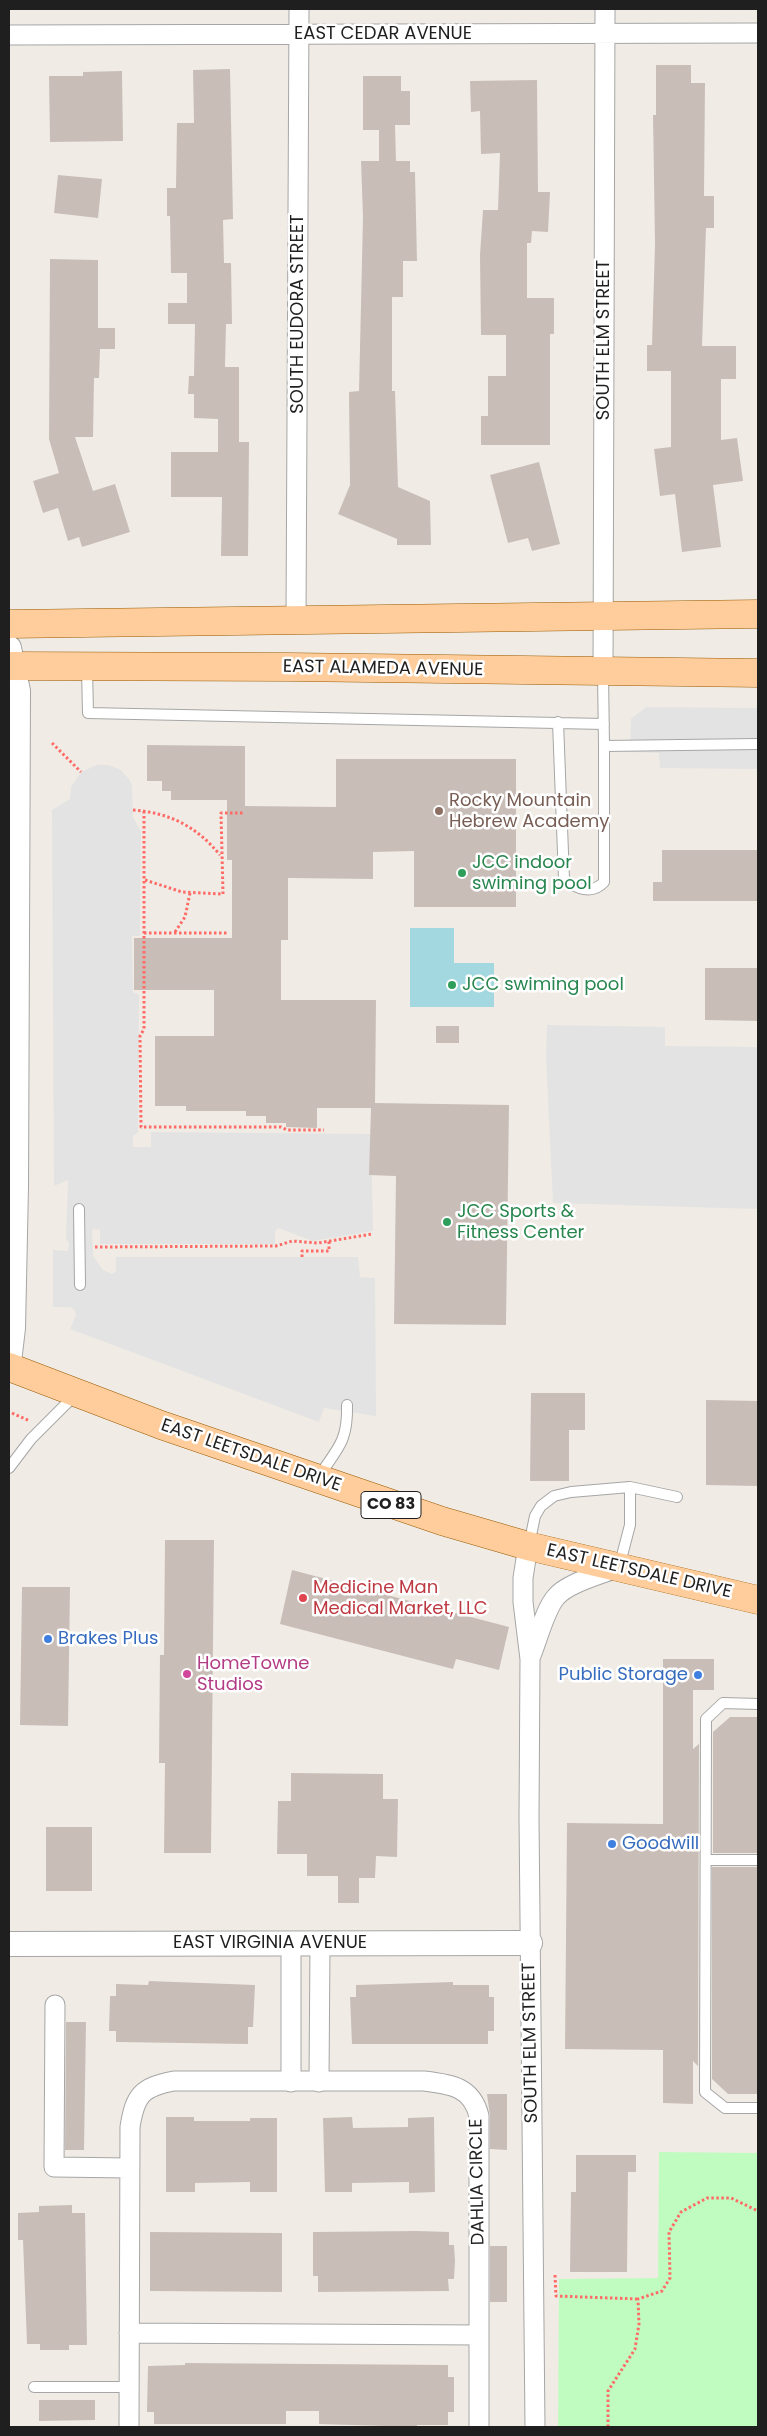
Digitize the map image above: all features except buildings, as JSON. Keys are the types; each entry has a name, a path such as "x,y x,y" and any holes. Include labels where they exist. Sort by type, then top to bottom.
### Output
{"main road":[{"path":"9,624 758,614"},
{"name":"EAST ALAMEDA AVENUE","path":"11,660 87,667 289,667 758,673"},
{"name":"EAST LEETSDALE DRIVE","path":"9,1367 76,1394 434,1519 528,1546 758,1600"}],"street":[{"name":"SOUTH EUDORA STREET","path":"296,619 299,9"},
{"name":"SOUTH ELM STREET","path":"603,672 606,9"},
{"name":"EAST CEDAR AVENUE","path":"9,34 758,33"},
{"path":"9,1362 13,1328 16,1187 18,691 11,660"},
{"name":"SOUTH ELM STREET","path":"528,1546 523,1578 523,1602 530,1659 530,1943 535,2427"},
{"name":"SOUTH ELM STREET","path":"530,1659 549,1608 556,1596 575,1585 619,1567"},
{"path":"291,1943 291,2082"},
{"path":"319,2082 320,1943"},
{"name":"EAST VIRGINIA AVENUE","path":"9,1944 530,1943"},
{"path":"54,2005 54,2167 130,2168"},
{"name":"DAHLIA CIRCLE","path":"129,2427 132,2114 141,2095 149,2087 174,2080 440,2083 464,2091 474,2100 479,2116 479,2427"},
{"path":"130,2333 479,2335"}],"lane":[{"path":"87,667 88,713 604,724"},
{"path":"558,722 564,878 573,887 589,890 599,887 604,882 603,672"},
{"path":"604,746 758,744"},
{"path":"79,1209 80,1285"},
{"path":"9,1468 31,1439 76,1394"},
{"path":"317,1479 344,1441 348,1421 347,1405"},
{"path":"619,1567 630,1525 630,1487"},
{"path":"528,1546 536,1516 542,1506 554,1496 571,1492 630,1487 677,1497"},
{"path":"758,1701 722,1703 706,1719 705,2092 725,2108 758,2108"},
{"path":"706,1860 758,1860"},
{"path":"34,2387 130,2387"}],"path":[{"path":"52,743 81,772"},
{"path":"133,810 156,812 192,828 212,844 221,856"},
{"path":"144,811 144,1029 140,1036 141,1127 281,1127 286,1130 324,1130"},
{"path":"144,880 182,892 223,894 221,813 243,813"},
{"path":"174,933 185,917 190,893"},
{"path":"144,933 229,933"},
{"path":"95,1247 276,1246 292,1241 312,1244 372,1234"},
{"path":"302,1257 302,1251 329,1251 329,1241"},
{"path":"12,1413 32,1422"},
{"path":"555,2267 556,2296 638,2299 662,2291 670,2278 669,2232 681,2212 707,2198 731,2198 758,2211"},
{"path":"608,2427 608,2391 635,2349 639,2324 638,2299"}],"green space":[{"path":"659,2152 758,2153 758,2427 558,2427 559,2279 658,2278"}],"shaded area":[{"path":"646,707 758,708 758,769 660,768 659,753 630,752 631,719"},
{"path":"97,765 109,765 121,770 128,778 132,785 133,817 141,831 140,936 132,936 133,993 139,994 138,1132 133,1136 133,1147 151,1147 151,1132 371,1134 373,1231 313,1241 278,1228 275,1231 275,1244 100,1244 100,1230 94,1229 92,1231 93,1256 103,1270 112,1274 116,1271 116,1257 358,1257 360,1277 375,1278 376,1416 324,1408 319,1422 70,1329 76,1315 75,1311 71,1307 53,1307 53,1250 68,1251 69,1243 66,1238 68,1180 54,1186 52,810 70,799 71,787 81,772"},
{"path":"547,1025 665,1027 665,1046 758,1047 758,1209 553,1203 546,1057"}],"water":[{"name":"JCC swiming pool","path":"410,928 454,928 454,963 494,963 494,1007 410,1007"}],"place":[{"name":"Rocky Mountain Hebrew Academy","path":"439,811"},
{"name":"JCC indoor swiming pool","path":"462,873"},
{"name":"JCC swiming pool","path":"452,985"},
{"name":"JCC Sports & Fitness Center","path":"447,1222"},
{"name":"Medicine Man Medical Market, LLC","path":"303,1598"},
{"name":"Brakes Plus","path":"48,1639"},
{"name":"HomeTowne Studios","path":"187,1674"},
{"name":"Public Storage","path":"698,1675"},
{"name":"Goodwill","path":"612,1844"}]}
